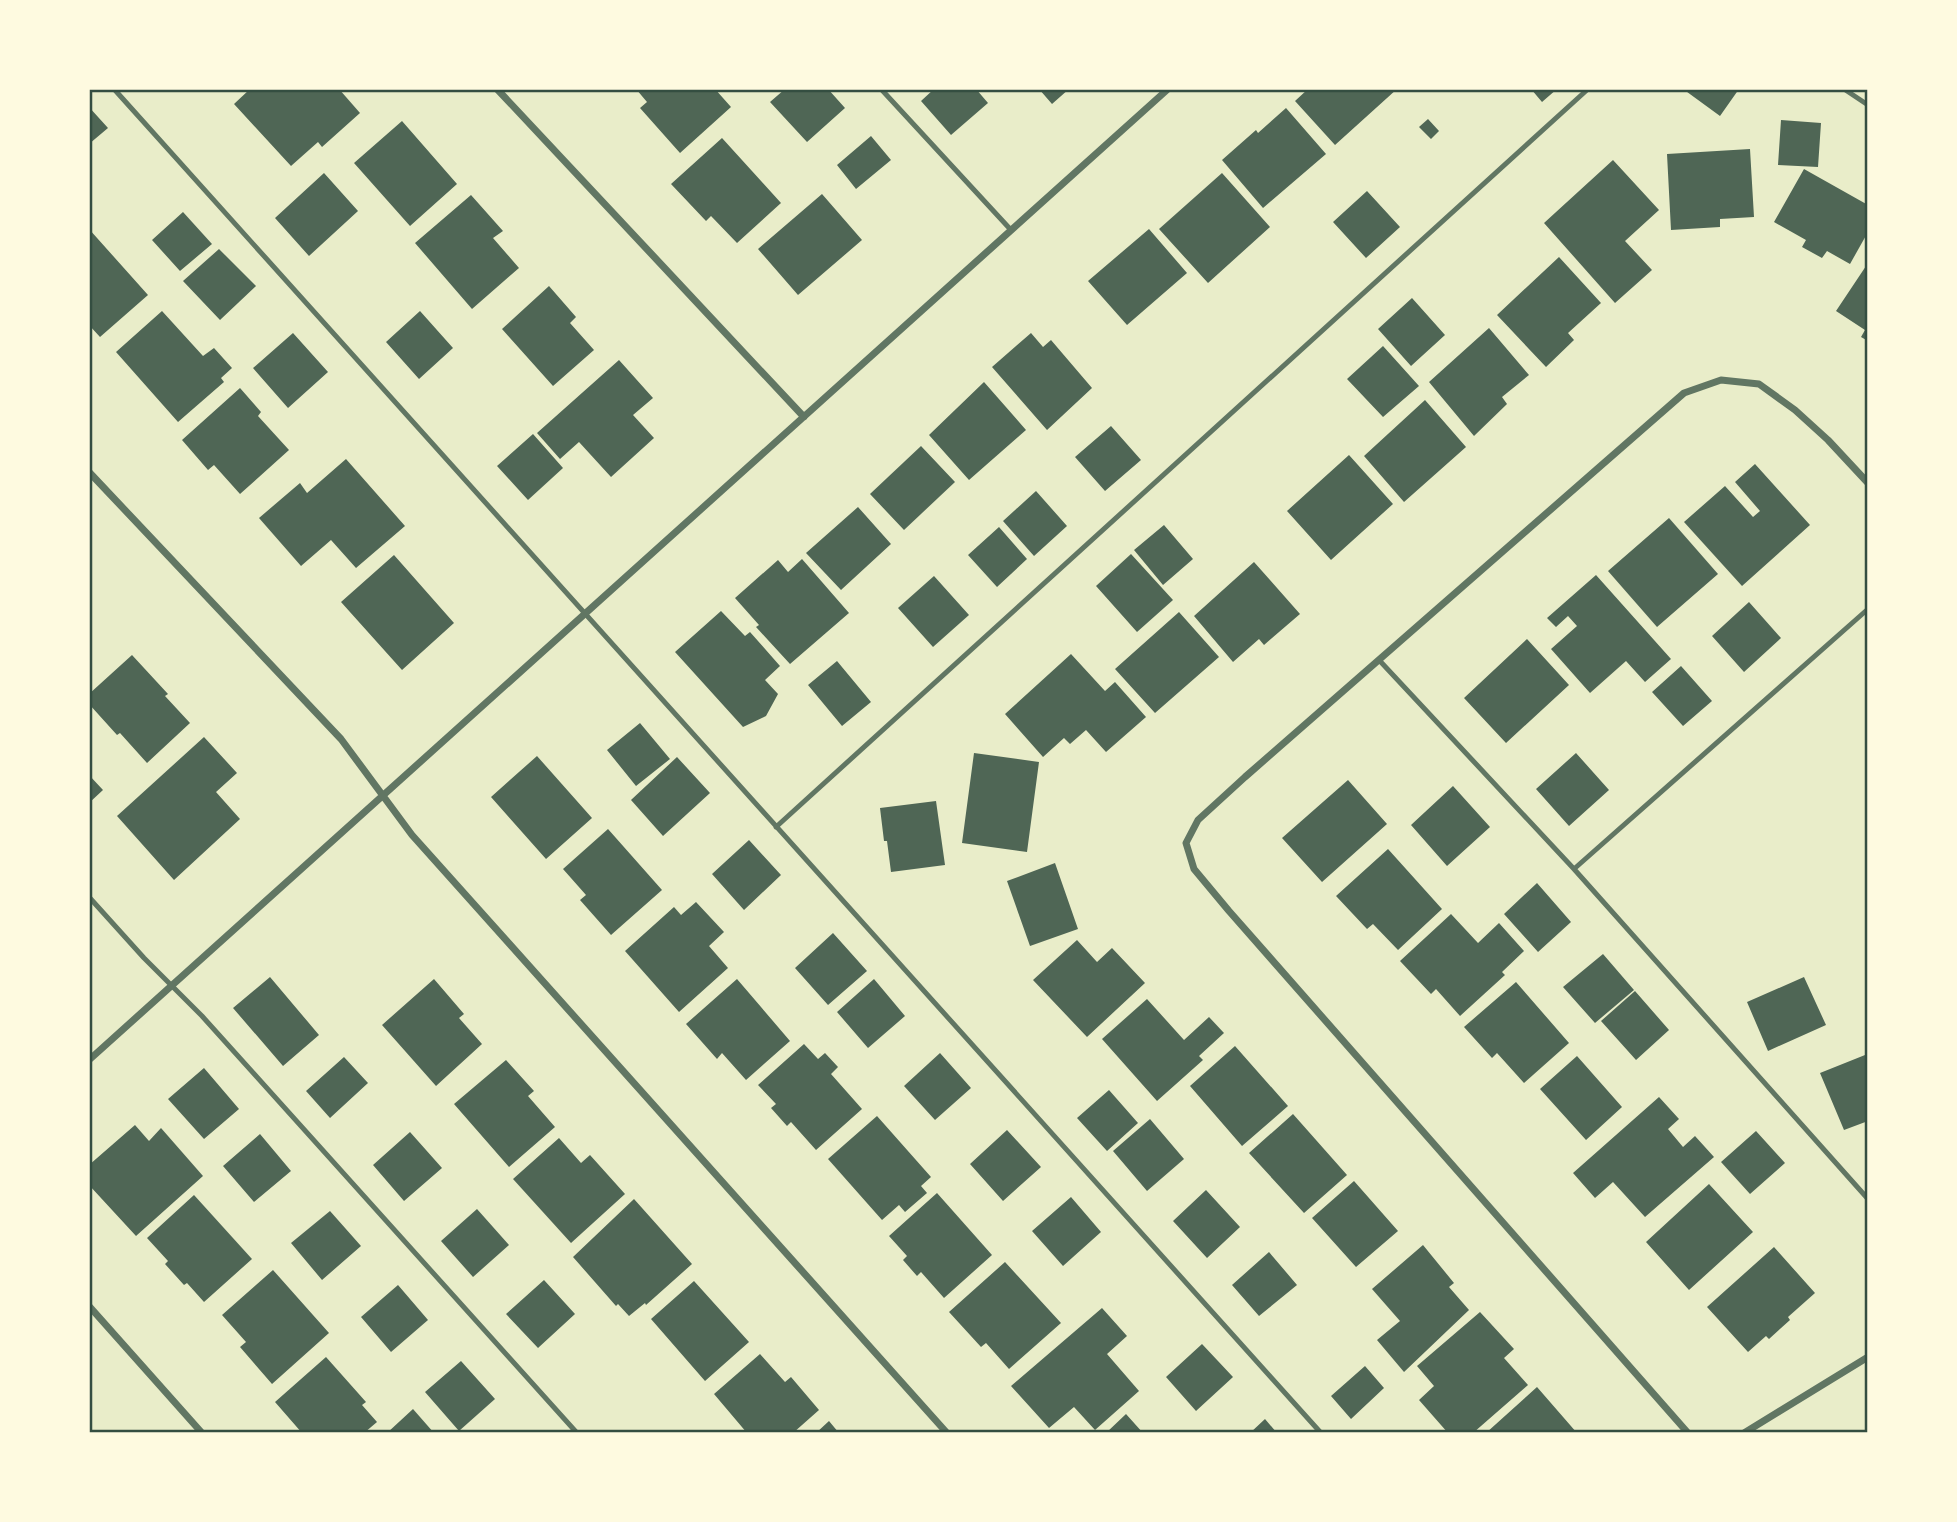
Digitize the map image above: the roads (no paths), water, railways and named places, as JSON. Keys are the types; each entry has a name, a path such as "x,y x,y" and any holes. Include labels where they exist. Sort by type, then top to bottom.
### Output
{"street":[{"path":"497,89 804,417"},
{"path":"89,1060 1168,89"},
{"path":"1688,1433 1194,869 1186,843 1198,820 1684,393 1721,380 1759,384 1795,410 1828,440 1868,483"},
{"path":"89,472 341,740 412,835 947,1433"},
{"path":"89,1306 202,1433"},
{"path":"1744,1433 1868,1357"}],"lane":[{"path":"114,89 1321,1433"},
{"path":"881,89 1011,230"},
{"path":"776,827 1588,89"},
{"path":"1844,89 1868,105"},
{"path":"1574,869 1868,609"},
{"path":"1379,660 1574,869 1868,1199"},
{"path":"89,897 144,958 174,985 577,1433"}]}
